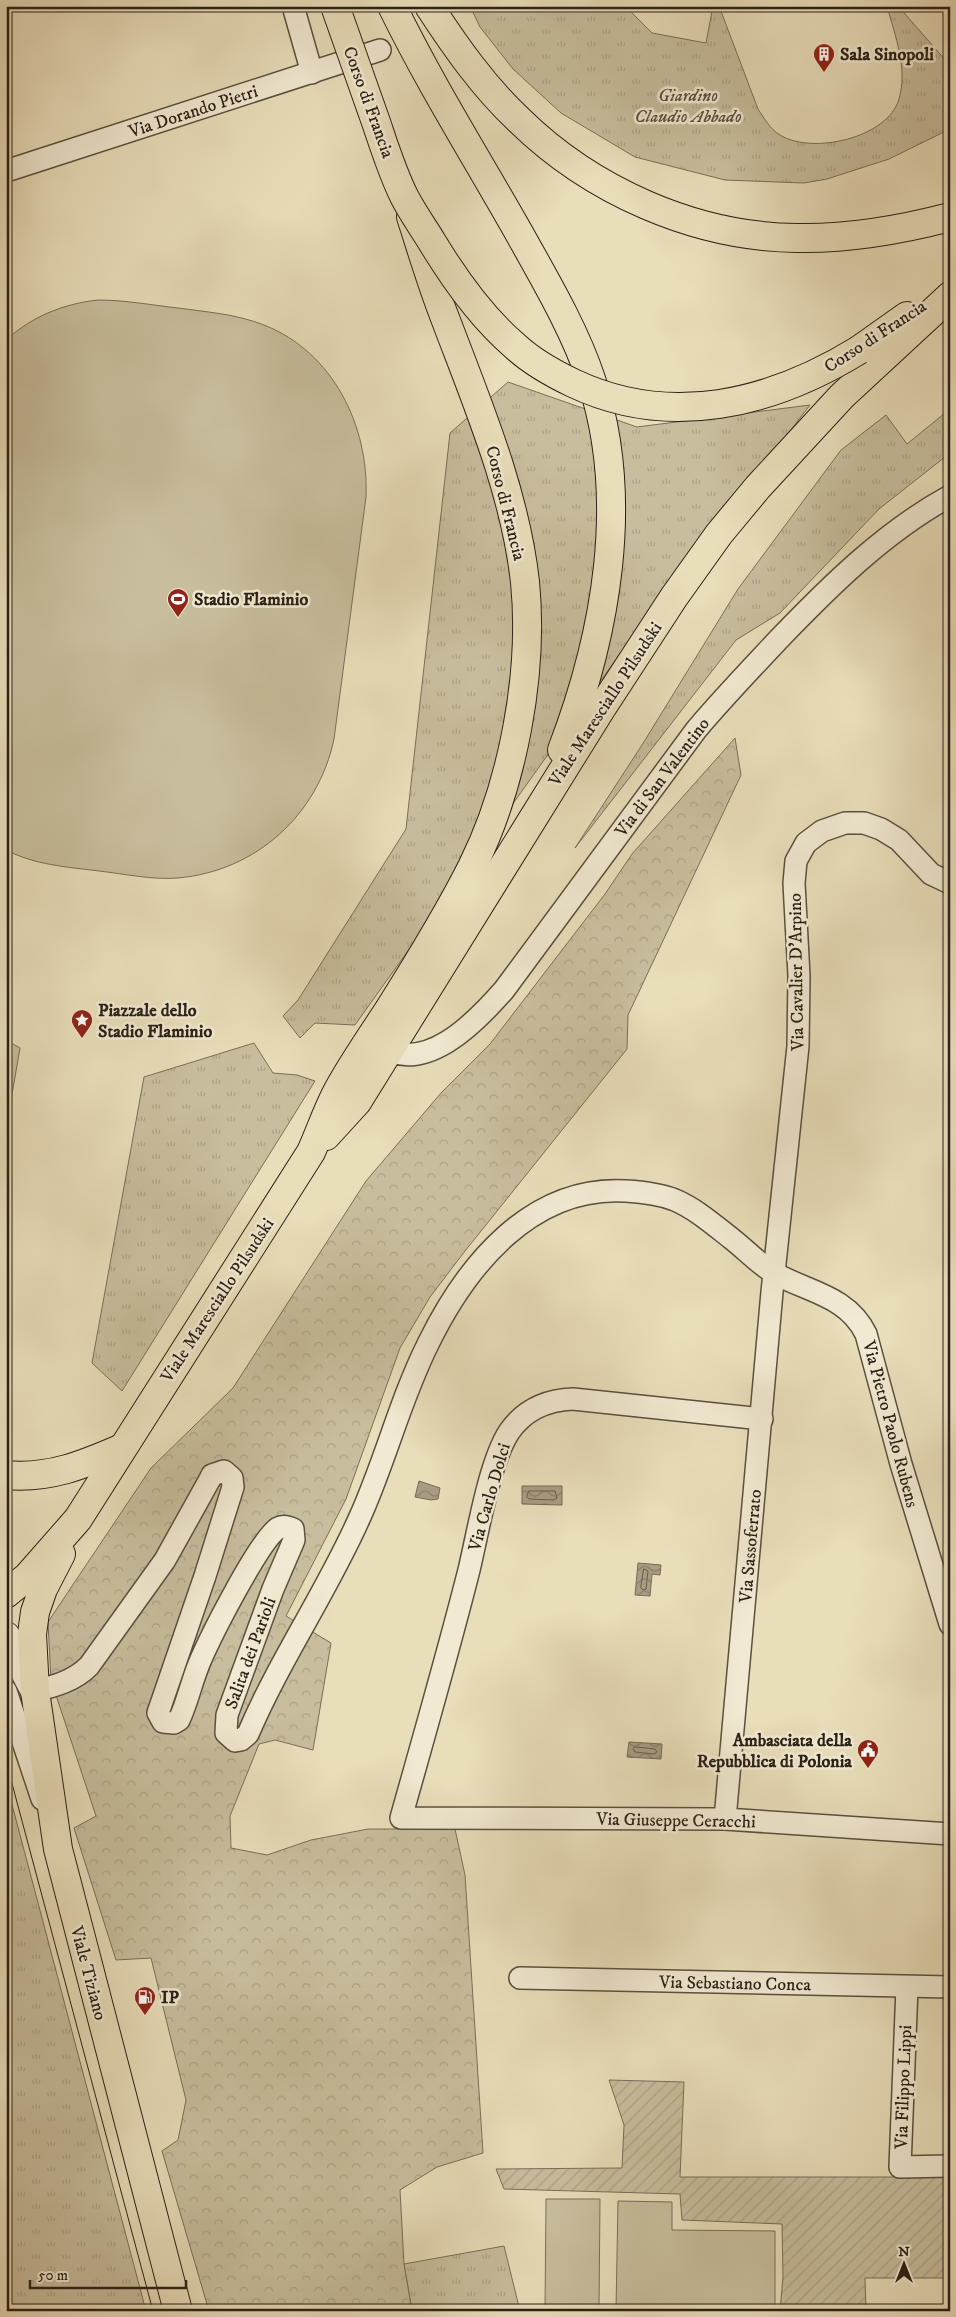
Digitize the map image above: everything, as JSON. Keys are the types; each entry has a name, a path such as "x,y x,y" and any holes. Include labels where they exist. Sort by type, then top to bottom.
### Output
{"main road":[{"name":"Corso di Francia","path":"334,6 404,197 443,315 476,397 507,497 524,582 526,625 524,665 514,738 503,786 492,818"},
{"path":"392,6 439,94 542,274 586,366 603,431 610,489 608,566 595,643 580,699 562,749 524,831"},
{"path":"429,6 471,66 505,106 532,132 592,176 644,204 677,216 733,231 796,238 860,235 914,226 950,217"},
{"name":"Corso di Francia","path":"404,197 457,280 499,332 529,358 544,368 603,395 638,404 679,407 740,401 801,382 859,350 950,287"},
{"name":"Viale Maresciallo Pilsudski","path":"379,1046 524,831 674,597 724,528 758,487 842,396 950,296"},
{"name":"Viale Maresciallo Pilsudski","path":"78,1519 311,1152 357,1102 379,1046 462,888 492,818"},
{"path":"6,1475 30,1476 62,1472 122,1448"},
{"path":"35,1691 32,1634 35,1612 43,1589 78,1519"},
{"path":"6,1594 28,1576 78,1519"},
{"name":"Viale Tiziano","path":"35,1691 58,1849 178,2311"}],"street":[{"path":"293,6 312,73"},
{"name":"Via Dorando Pietri","path":"6,171 380,50"},
{"name":"Via di San Valentino","path":"379,1046 396,1054 414,1054 439,1046 465,1031 504,990 696,730 714,709 843,576 906,524 950,496"},
{"name":"Via Cavalier D'Arpino","path":"774,1272 798,1046 799,976 794,876 798,854 806,843 829,828 845,823 864,823 881,828 899,840 931,874 950,883"},
{"name":"Salita dei Parioli","path":"35,1691 60,1684 78,1676 89,1666 165,1560 210,1479 217,1473 224,1471 232,1478 232,1487 202,1585 158,1713 163,1722 174,1723 178,1720 201,1660 238,1589 265,1543 277,1529 287,1526 292,1528 294,1540 273,1589 227,1715 226,1733 235,1741 241,1740 248,1734 259,1707 360,1518 421,1359 436,1327 462,1286 490,1251 513,1228 541,1210 576,1195 602,1191 635,1191 662,1196 683,1204 704,1217 774,1272"},
{"name":"Via Sassoferrato","path":"725,1819 774,1272"},
{"name":"Via Pietro Paolo Rubens","path":"774,1272 840,1303 863,1328 900,1464 950,1624"},
{"name":"Via Carlo Dolci","path":"401,1818 451,1640 492,1479 503,1444 521,1418 545,1404 573,1399 762,1419"},
{"name":"Viale Tiziano","path":"6,1636 35,1691"},
{"path":"6,1691 58,1849"},
{"name":"Via Giuseppe Ceracchi","path":"401,1818 725,1819 950,1834"},
{"name":"Via Sebastiano Conca","path":"520,1978 950,1987"},
{"name":"Via Filippo Lippi","path":"907,1987 900,2166 950,2166"}],"green space":[{"name":"Giardino Claudio Abbado","path":"470,6 625,6 652,33 706,43 713,6 719,6 758,109 770,127 776,133 794,141 829,143 865,133 880,124 892,113 899,99 902,76 897,40 887,6 898,6 947,62 950,60 950,129 889,159 827,179 804,183 725,180 635,157 561,113 513,69 480,27"},
{"name":"Stadio Flaminio","path":"98,300 138,303 232,316 264,325 288,337 309,353 342,394 353,418 361,444 365,470 366,497 334,739 326,767 314,792 298,815 279,834 257,851 233,864 206,873 178,878 148,877 63,867 28,859 6,850 6,340 27,324 49,312"},
{"path":"508,382 637,427 810,405 624,648 355,1025 315,1023 300,1038 283,1016 298,1000 406,829 450,433"},
{"path":"950,409 950,453 879,509 780,613 736,640 575,848 642,745 738,589 841,450 886,415 907,444"},
{"path":"735,738 741,775 628,1015 627,1049 430,1297 400,1348 346,1499 286,1616 331,1643 313,1750 275,1740 259,1744 230,1816 231,1848 267,1855 311,1840 368,1829 455,1829 465,1875 483,2153 437,2167 400,2190 404,2264 412,2311 209,2311 162,2151 178,2140 186,2100 151,1958 116,1960 74,1828 96,1816 51,1680 48,1622 151,1468 233,1388 366,1181 441,1093 490,1044 605,894 632,854"},
{"path":"6,1040 20,1048 6,1129"},
{"path":"254,1043 273,1073 297,1075 315,1081 122,1391 92,1363 144,1077"},
{"path":"6,1782 146,2311 6,2311"},
{"path":"609,2080 684,2082 680,2177 950,2177 950,2278 865,2278 866,2311 780,2311 783,2277 782,2224 682,2220 680,2194 504,2189 496,2169 622,2168 624,2125"},
{"path":"546,2199 600,2199 599,2311 545,2311"},
{"path":"618,2201 672,2202 672,2230 775,2231 775,2311 616,2311"},
{"path":"504,2246 520,2311 412,2311 404,2264"}],"water":[{"path":"419,1481 440,1488 438,1499 431,1500 415,1497"},
{"path":"522,1486 562,1486 562,1505 522,1504"},
{"path":"638,1563 661,1565 660,1575 652,1574 650,1596 635,1595"},
{"path":"629,1742 662,1744 661,1759 627,1757"}],"tram line":[{"path":"6,1761 153,2311"}],"place":[{"name":"Sala Sinopoli","path":"824,73"},
{"name":"Stadio Flaminio","path":"178,618"},
{"name":"Piazzale dello Stadio Flaminio","path":"82,1039"},
{"name":"Ambasciata della Repubblica di Polonia","path":"868,1769"},
{"name":"IP","path":"145,2016"}]}
